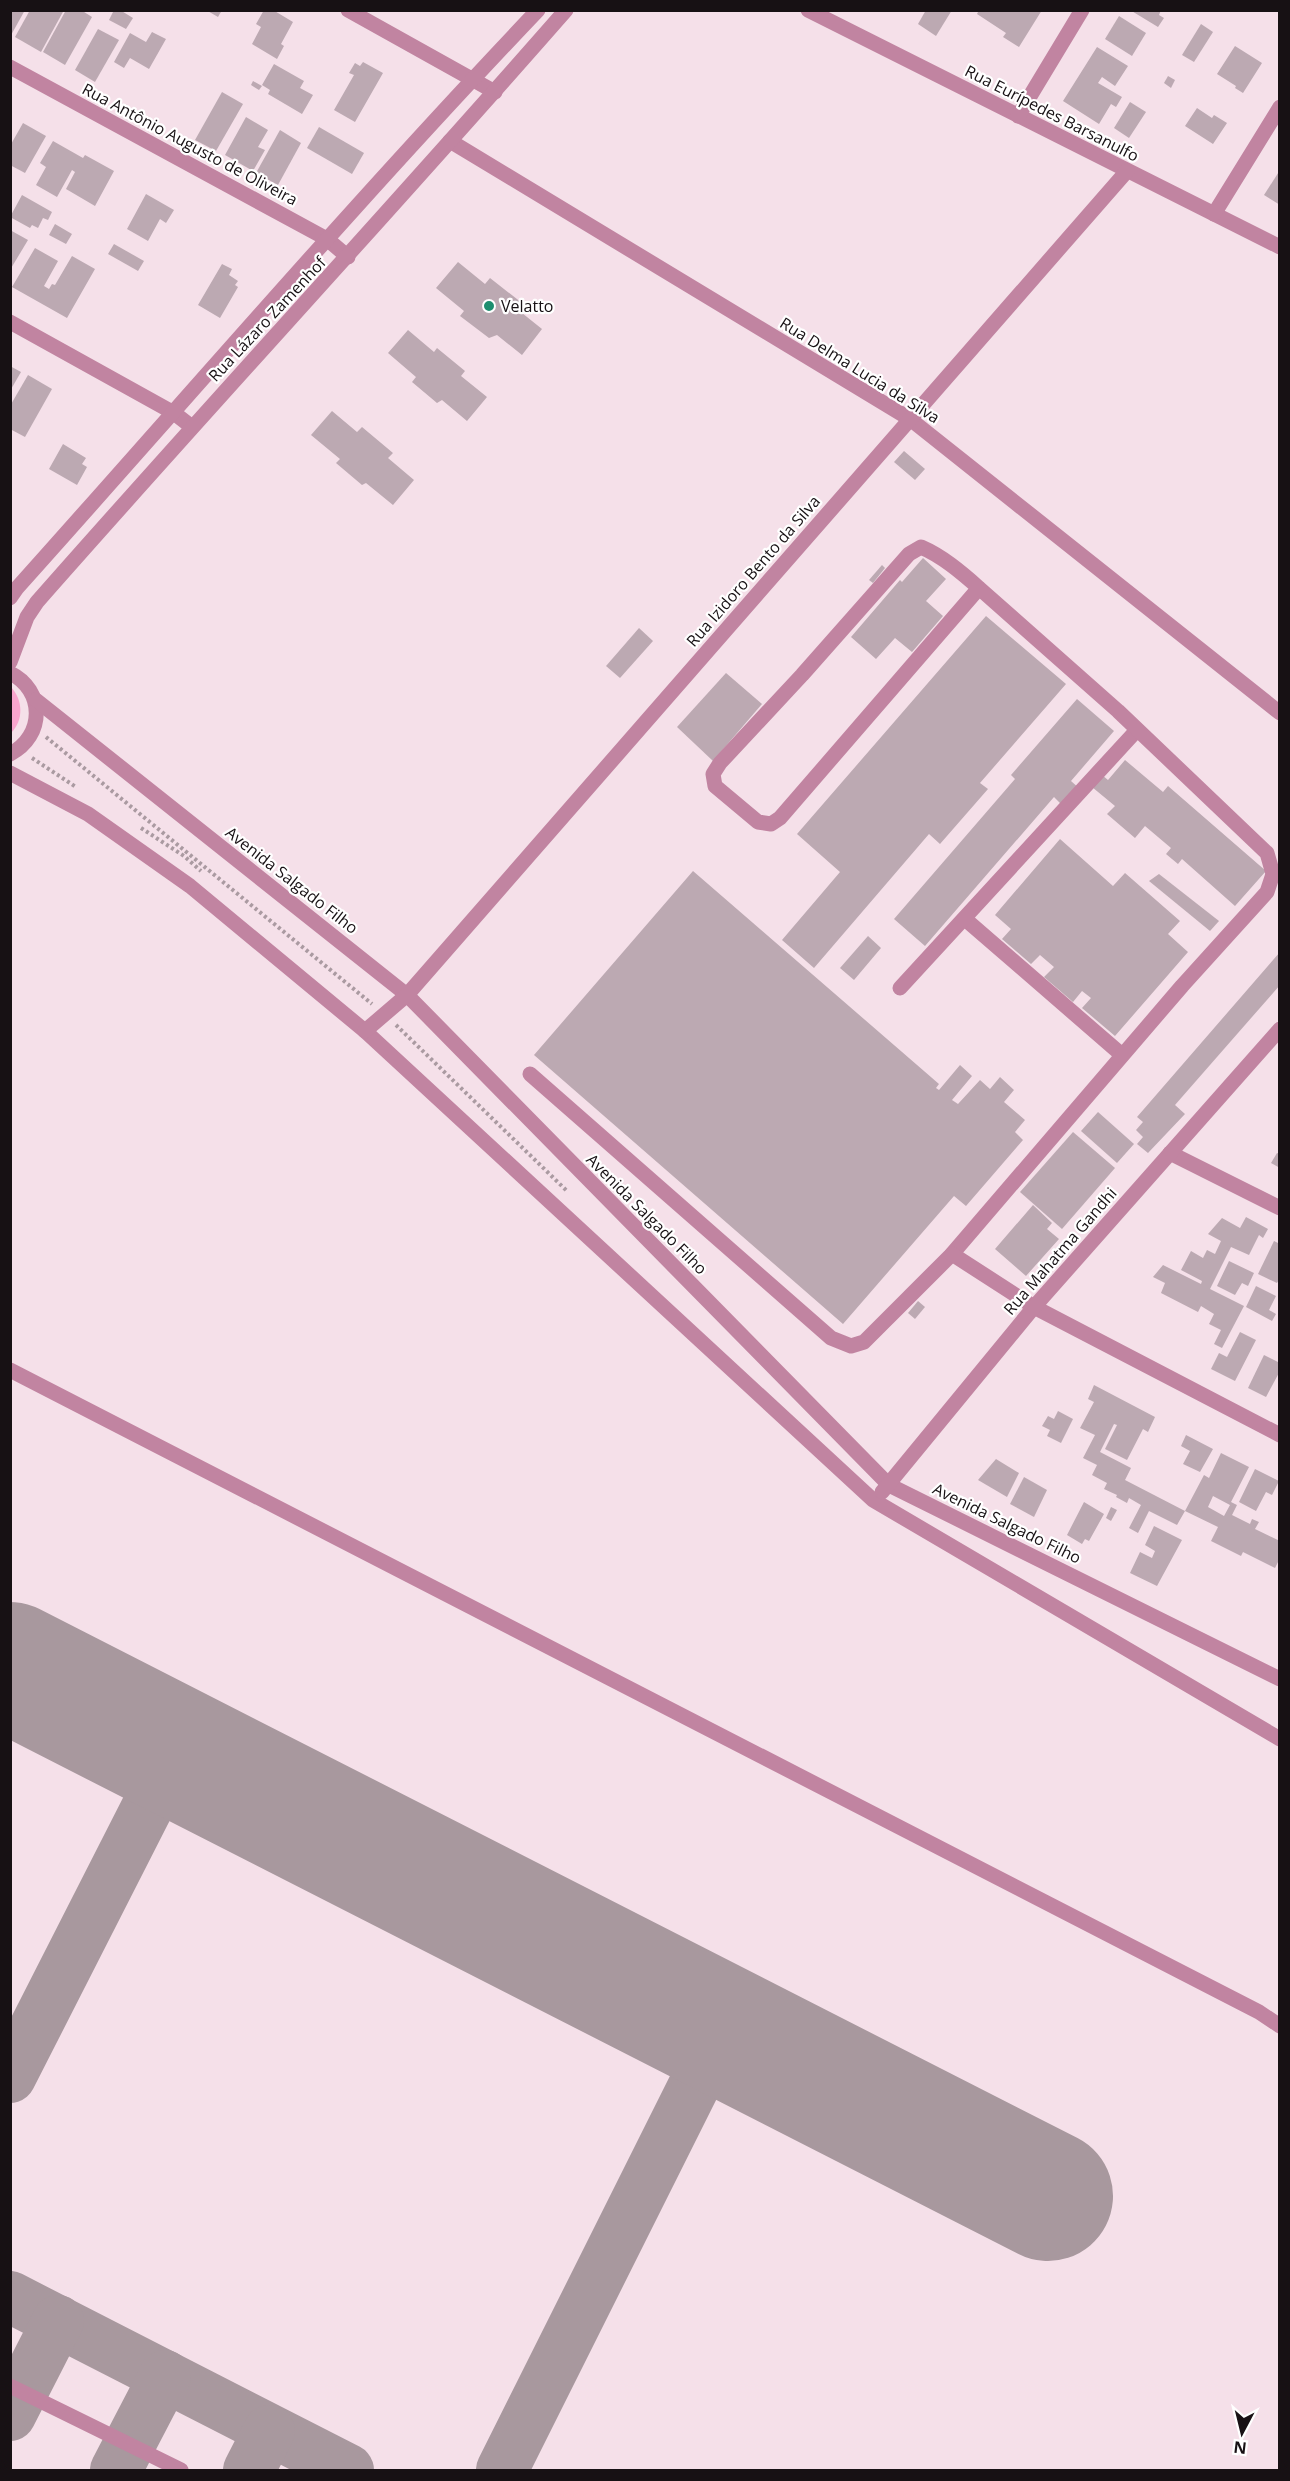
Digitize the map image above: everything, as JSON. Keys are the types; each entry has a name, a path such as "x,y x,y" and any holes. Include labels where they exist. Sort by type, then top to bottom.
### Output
{"street":[{"path":"348,10 495,92"},
{"name":"Rua Lázaro Zamenhof","path":"13,590 174,413 327,239 538,10"},
{"name":"Rua Lázaro Zamenhof","path":"10,662 27,617 37,602 192,427 348,257 566,10"},
{"name":"Rua Eurípedes Barsanulfo","path":"808,10 832,16 1018,116 1280,247"},
{"path":"1018,116 1082,10"},
{"name":"Rua Antônio Augusto de Oliveira","path":"10,68 327,239 348,257"},
{"path":"1214,214 1280,107"},
{"name":"Rua Delma Lucia da Silva","path":"450,141 910,419 1280,713"},
{"name":"Rua Izidoro Bento da Silva","path":"365,1031 407,995 1126,171"},
{"path":"10,321 174,413 192,427"},
{"path":"530,1074 831,1338 851,1346 864,1342 952,1254 1122,1055 1267,892 1273,874 1267,854 1137,730 979,588 933,552 921,548 909,554 720,763 713,774 716,786 758,822 771,824 780,818 979,588"},
{"path":"13,590 37,602"},
{"path":"10,673 19,677 29,687 36,700 38,714 29,740 10,754"},
{"name":"Avenida Salgado Filho","path":"36,700 407,995 889,1485 1280,1678"},
{"path":"900,988 1137,730"},
{"path":"10,773 88,814 190,886 365,1031 873,1500 1280,1738"},
{"path":"965,919 1122,1055"},
{"name":"Rua Mahatma Gandhi","path":"873,1500 889,1485 1034,1307 1280,1029"},
{"path":"1170,1153 1280,1208"},
{"path":"952,1254 1034,1307 1280,1435"},
{"path":"10,1370 1248,2007 1280,2026"},
{"path":"10,2386 181,2470"}],"shaded area":[{"path":"11,687 20,704 20,716 11,733"}],"building":[{"path":"10,10 25,10 10,37"},
{"path":"30,10 64,10 41,52 15,37"},
{"path":"66,10 81,10 92,17 65,65 43,52"},
{"path":"114,10 120,10 133,18 126,29 109,20"},
{"path":"206,10 222,10 218,17"},
{"path":"264,10 273,10 293,22 281,44 284,46 277,59 252,44 261,27 256,24"},
{"path":"926,10 952,10 936,36 918,24"},
{"path":"979,10 1042,10 1019,47 1003,37 1006,33 977,14"},
{"path":"1130,10 1161,10 1159,15 1164,18 1158,27"},
{"path":"1119,16 1146,33 1132,56 1105,39"},
{"path":"1201,24 1213,32 1194,62 1182,55"},
{"path":"98,29 119,40 95,82 75,70"},
{"path":"152,32 166,39 149,69 130,58 124,68 114,62 130,33 146,42"},
{"path":"1235,46 1262,63 1243,93 1217,74"},
{"path":"1097,47 1128,66 1115,86 1102,77 1098,83 1122,97 1116,107 1111,104 1099,124 1063,101"},
{"path":"363,62 383,73 355,122 334,110 354,75 349,73 355,63 360,66"},
{"path":"274,64 304,81 300,88 313,95 302,114 268,94 270,90 262,85"},
{"path":"1168,76 1175,80 1171,88 1164,83"},
{"path":"253,81 262,86 259,90 251,85"},
{"path":"222,92 243,104 216,151 195,140"},
{"path":"1130,102 1146,112 1129,138 1114,128"},
{"path":"1197,108 1212,118 1214,115 1227,123 1213,144 1185,126"},
{"path":"246,117 268,130 258,147 265,150 253,171 225,155"},
{"path":"23,123 46,136 25,173 10,165 10,146"},
{"path":"319,127 364,153 352,174 307,148"},
{"path":"280,130 301,143 278,185 256,173"},
{"path":"53,141 83,158 85,155 114,171 95,206 66,189 75,172 72,170 57,197 36,185 46,167 40,163"},
{"path":"1280,170 1280,205 1264,195"},
{"path":"146,194 174,210 166,223 160,219 148,241 127,229"},
{"path":"22,195 52,212 48,220 43,218 38,228 32,225 30,228 10,217"},
{"path":"55,224 72,234 66,244 49,235"},
{"path":"10,230 28,240 10,270"},
{"path":"114,244 144,261 138,271 108,254"},
{"path":"35,248 58,261 44,286 49,289 52,284 55,285 72,256 95,269 67,318 12,287"},
{"name":"Velatto","path":"458,262 485,284 490,278 522,303 517,309 542,329 522,355 497,335 489,338 460,316 464,311 436,288"},
{"path":"222,264 232,269 229,275 238,281 235,285 238,287 220,318 198,305"},
{"path":"408,330 434,352 437,348 465,371 461,376 487,397 467,421 442,400 437,403 412,382 416,377 388,353"},
{"path":"10,366 21,372 10,391"},
{"path":"28,375 52,389 25,437 10,429 10,406"},
{"path":"332,411 357,432 362,427 393,453 388,458 414,480 393,505 366,483 362,485 336,463 340,459 311,435"},
{"path":"63,444 86,458 82,464 87,467 77,485 49,469"},
{"path":"904,451 925,469 915,480 894,462"},
{"path":"923,558 946,579 926,601 943,616 912,652 895,638 876,659 851,637 900,580 902,582"},
{"path":"882,565 885,568 873,583 869,580"},
{"path":"986,616 1066,684 980,783 988,789 940,844 929,834 814,968 782,940 840,872 797,834"},
{"path":"639,628 653,641 620,678 606,666"},
{"path":"726,673 762,704 713,761 677,727"},
{"path":"1077,699 1114,731 1071,781 1080,789 1064,807 1054,797 925,946 894,919 1015,779 1011,775"},
{"path":"1125,760 1163,792 1168,786 1266,871 1235,906 1182,859 1178,864 1166,854 1171,848 1145,826 1135,838 1107,814 1115,806 1092,787 1102,775 1108,780"},
{"path":"1060,839 1113,886 1125,873 1180,921 1168,934 1188,952 1115,1036 1082,1008 1091,998 1082,991 1073,1002 1044,977 1054,967 1040,955 1031,964 1002,939 1011,929 995,915"},
{"path":"693,871 939,1084 936,1088 939,1090 960,1065 972,1076 952,1100 958,1104 980,1080 990,1089 1000,1077 1014,1090 1004,1102 1025,1120 1015,1132 1023,1140 966,1206 954,1196 843,1324 534,1055"},
{"path":"1159,874 1219,921 1210,931 1149,881"},
{"path":"868,936 881,948 854,980 840,968"},
{"path":"1280,952 1280,985 1175,1105 1185,1114 1148,1153 1137,1144 1143,1137 1136,1130 1143,1122 1137,1117"},
{"path":"1098,1112 1134,1144 1117,1163 1081,1131"},
{"path":"1073,1132 1115,1168 1062,1229 1020,1192"},
{"path":"1277,1153 1280,1154 1280,1168 1271,1163"},
{"path":"1033,1205 1052,1223 1047,1229 1059,1239 1026,1276 995,1249"},
{"path":"1246,1217 1268,1229 1263,1238 1259,1235 1249,1255 1231,1247 1210,1289 1244,1306 1222,1348 1214,1344 1221,1330 1209,1324 1214,1314 1201,1306 1198,1312 1161,1293 1165,1283 1153,1277 1163,1265 1201,1284 1202,1281 1181,1270 1191,1251 1203,1258 1207,1250 1215,1254 1221,1241 1208,1234 1222,1218 1240,1228"},
{"path":"1274,1241 1280,1244 1280,1278 1277,1283 1258,1274"},
{"path":"1229,1261 1254,1273 1248,1286 1242,1283 1235,1295 1217,1286"},
{"path":"1256,1286 1276,1296 1269,1310 1276,1314 1272,1321 1246,1307"},
{"path":"918,1301 925,1307 915,1319 908,1313"},
{"path":"1240,1332 1256,1340 1235,1381 1211,1369 1219,1353 1227,1357"},
{"path":"1264,1355 1280,1363 1280,1371 1266,1397 1248,1388"},
{"path":"1094,1385 1155,1417 1148,1432 1143,1429 1127,1460 1105,1449 1117,1425 1114,1424 1100,1452 1131,1468 1125,1480 1185,1511 1177,1525 1149,1511 1138,1533 1129,1528 1141,1505 1129,1498 1127,1503 1116,1497 1117,1495 1104,1489 1107,1483 1092,1475 1097,1465 1083,1458 1095,1435 1080,1428 1094,1402 1088,1399"},
{"path":"1058,1411 1073,1419 1061,1443 1047,1436 1050,1430 1042,1426 1048,1416 1054,1419"},
{"path":"1186,1435 1213,1449 1200,1472 1183,1464 1190,1451 1181,1446"},
{"path":"1221,1453 1249,1467 1231,1502 1237,1505 1232,1515 1250,1524 1252,1519 1259,1522 1255,1529 1280,1541 1280,1558 1275,1568 1243,1552 1241,1556 1211,1541 1218,1527 1185,1511 1204,1475 1209,1478","holes":["1213,1496 1230,1505 1224,1516 1208,1507"]},
{"path":"996,1459 1019,1473 1007,1497 978,1480"},
{"path":"1255,1469 1279,1481 1272,1495 1266,1492 1256,1511 1239,1502"},
{"path":"1024,1477 1047,1490 1034,1517 1010,1504"},
{"path":"1084,1502 1104,1514 1089,1541 1085,1539 1082,1544 1067,1535"},
{"path":"1111,1507 1117,1510 1111,1521 1106,1518"},
{"path":"1154,1526 1182,1540 1157,1586 1130,1573 1140,1552 1152,1558 1155,1551 1145,1545"}],"taxiway":[{"path":"10,2077 176,1751"},
{"path":"502,2470 722,2030"},
{"path":"10,2297 348,2470"},
{"path":"10,2415 58,2321"},
{"path":"116,2470 165,2376"},
{"path":"249,2470 269,2431"}],"runway":[{"path":"10,1667 1048,2196"}],"place":[{"name":"Velatto","path":"489,306"}]}
